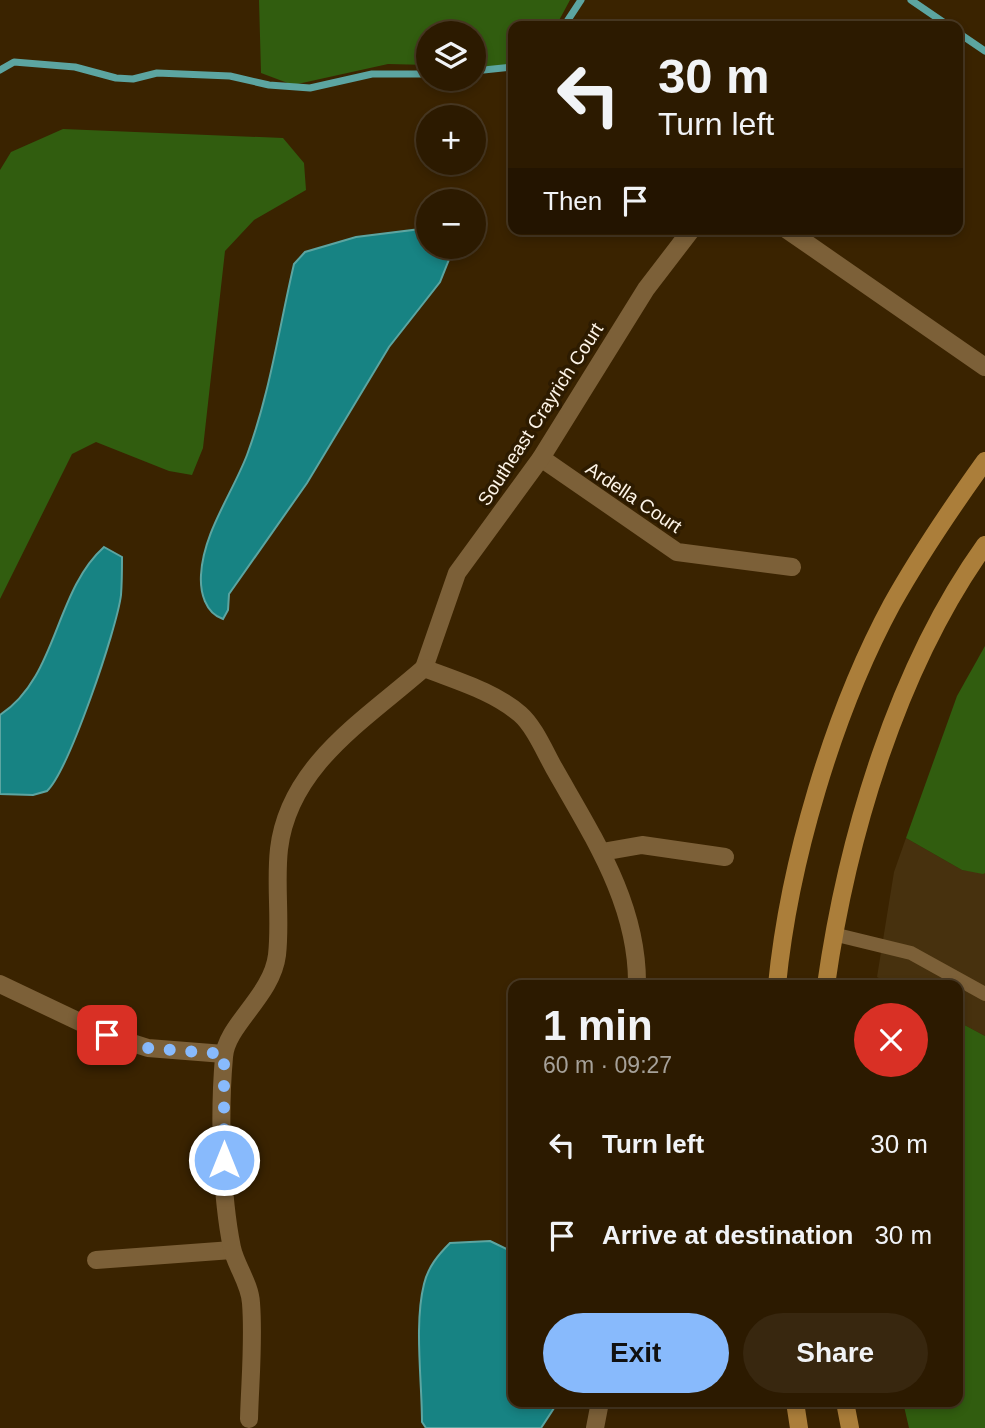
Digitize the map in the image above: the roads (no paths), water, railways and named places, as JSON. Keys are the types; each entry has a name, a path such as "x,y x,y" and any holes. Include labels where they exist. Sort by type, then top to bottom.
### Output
{"main road":[{"path":"778,980 790,893 810,812 852,692 891,606 941,523 985,461"},
{"path":"827,980 833,934 855,836 896,718 930,639 985,545"},
{"path":"796,1407 799,1428"},
{"path":"846,1407 849,1428"}],"street":[{"name":"Southeast Crayrich Court","path":"424,668 457,573 541,458 646,289 687,235"},
{"path":"795,235 985,367"},
{"name":"Ardella Court","path":"541,458 677,552 792,567"},
{"path":"249,1419 251,1300 232,1250 224,1186 224,1054 241,1023 264,993 276,957 279,849 286,814 302,782 319,760 424,668 485,691 522,715 602,852 630,919 637,961 637,980"},
{"path":"602,852 652,845 725,857"},
{"path":"0,984 107,1035 138,1045 224,1054"},
{"path":"96,1260 232,1250"},
{"path":"595,1428 599,1407"}],"lane":[{"path":"833,934 911,954 959,980"},
{"path":"963,982 985,994"}],"water":[{"path":"416,230 416,259 449,259 440,282 389,347 307,483 229,594 228,610 223,619 212,612 203,595 203,559 212,529 241,470 255,432 294,264 305,252 356,237"},
{"path":"104,547 122,557 121,595 102,666 79,728 56,778 47,791 33,795 0,794 0,715 19,699 34,679 75,587"},
{"path":"490,1241 508,1250 508,1407 555,1407 541,1428 426,1428 422,1422 419,1334 421,1300 428,1272 450,1243"}],"waterway":[{"path":"567,21 581,0"},
{"path":"911,0 942,21"},
{"path":"963,36 985,51"},
{"path":"0,70 14,62 75,67 116,78 133,79 157,73 230,76 269,85 310,88 372,74 416,74"},
{"path":"486,70 508,68"}]}
